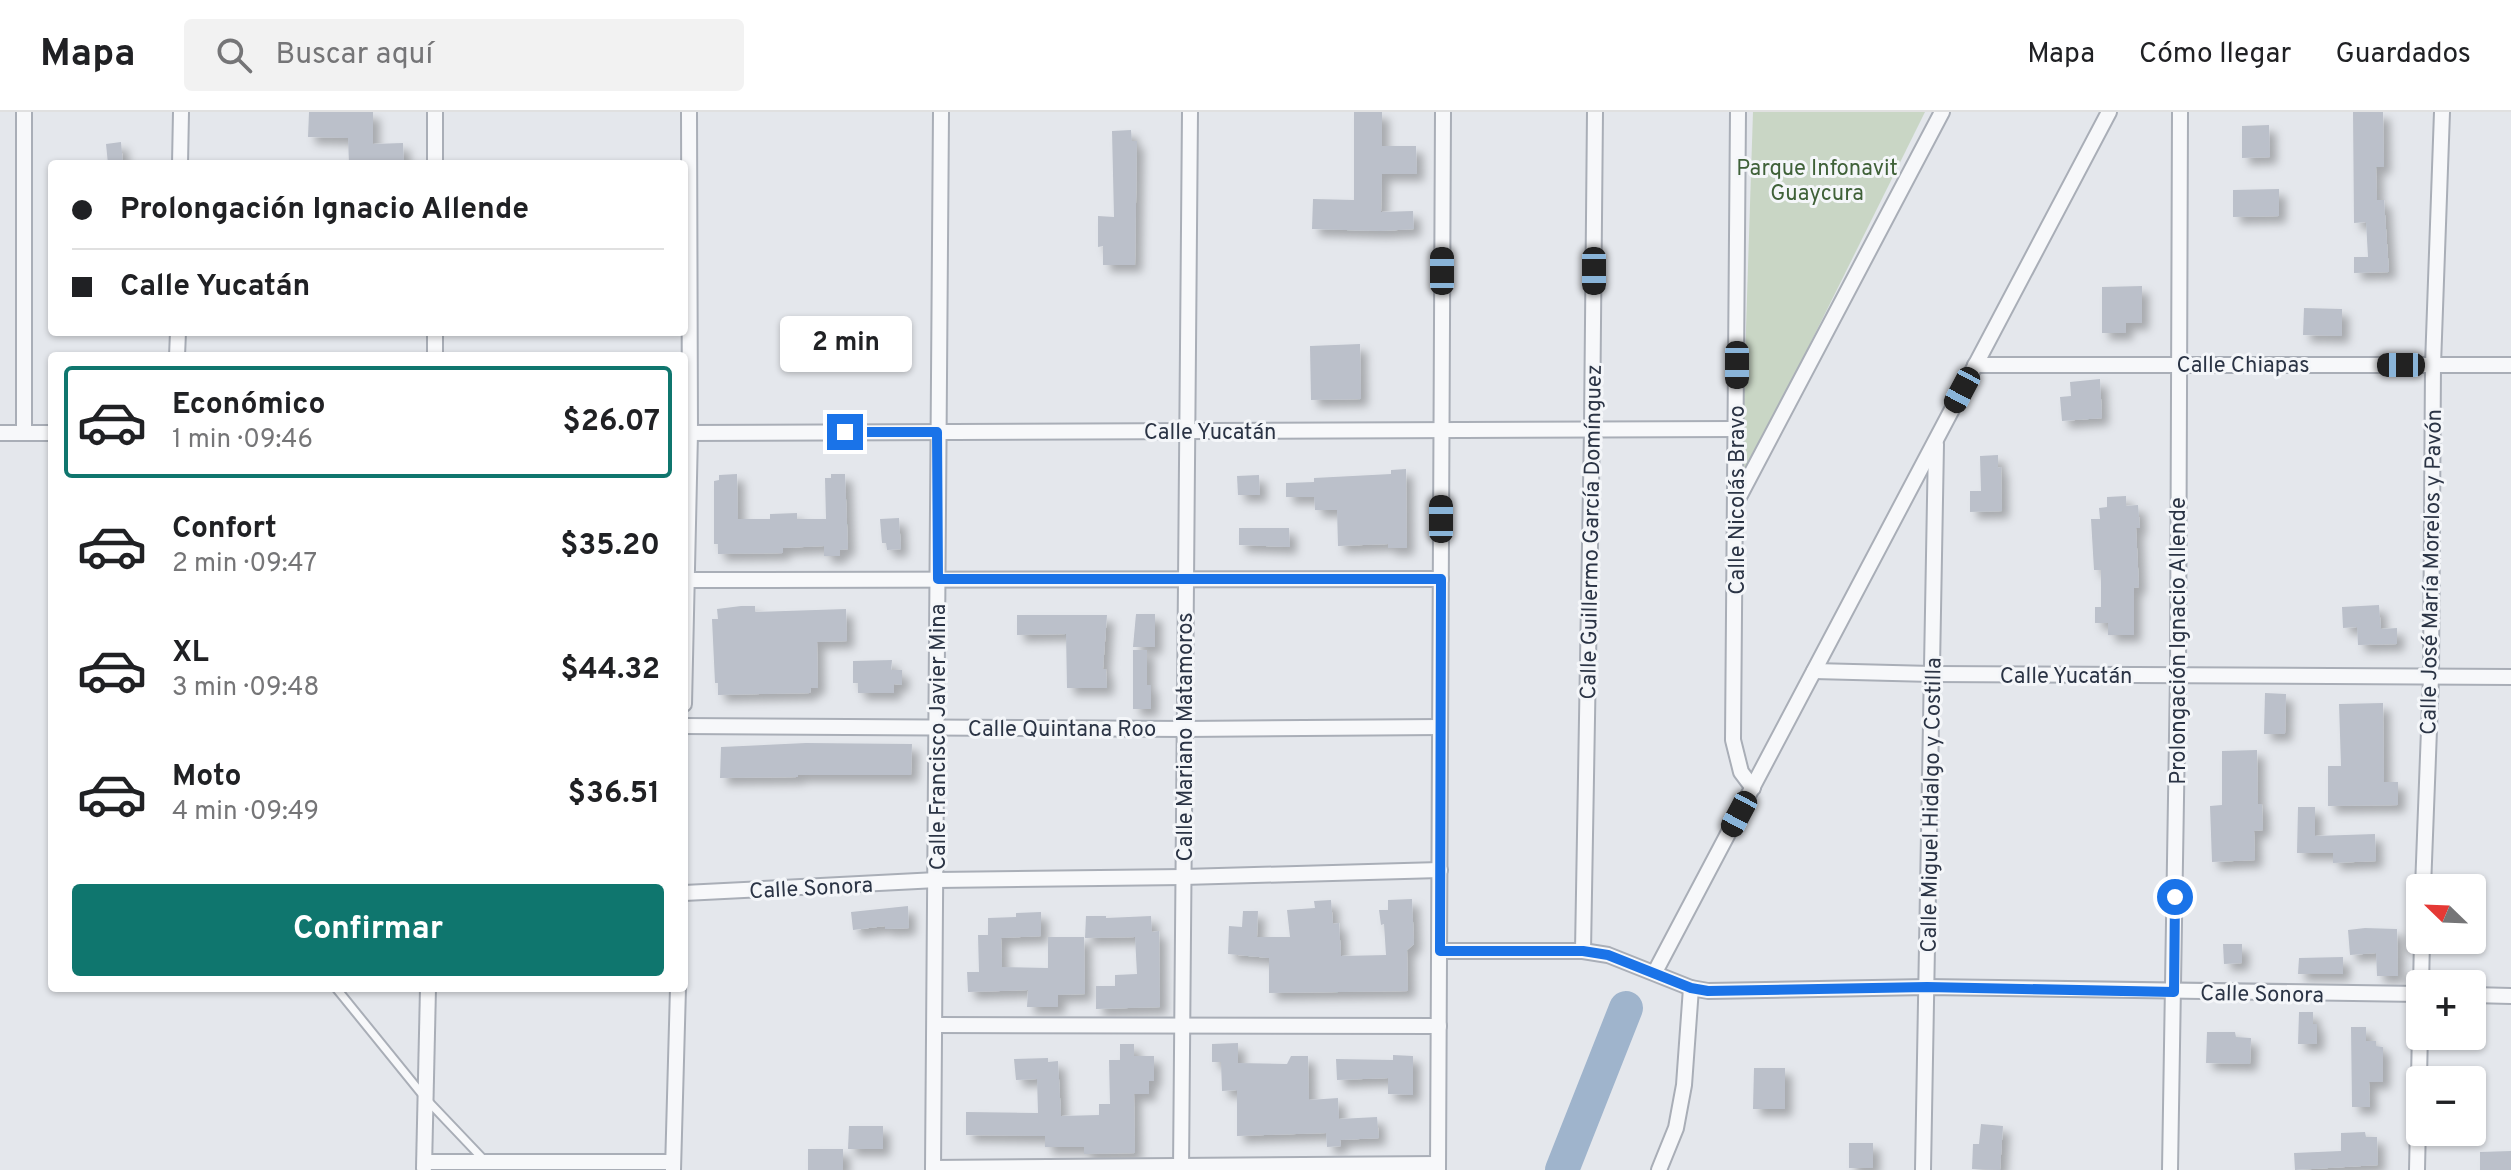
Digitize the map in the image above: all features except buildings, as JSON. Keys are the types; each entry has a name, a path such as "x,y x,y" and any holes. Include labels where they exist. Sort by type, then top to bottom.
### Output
{"street":[{"path":"24,112 24,433"},
{"path":"180,160 181,112"},
{"path":"435,112 435,160"},
{"path":"688,272 689,112"},
{"name":"Calle Francisco Javier Mina","path":"933,1169 941,112"},
{"name":"Calle Mariano Matamoros","path":"1182,1168 1190,112"},
{"path":"933,1169 1438,1167 1443,112"},
{"name":"Calle Guillermo García Domínguez","path":"1583,951 1595,112"},
{"name":"Calle Nicolás Bravo","path":"1738,112 1733,740 1741,772 1753,788"},
{"path":"1737,501 1942,112"},
{"path":"1655,972 2109,112"},
{"name":"Prolongación Ignacio Allende","path":"2170,1170 2178,675 2180,112"},
{"name":"Calle José María Morelos y Pavón","path":"2424,874 2431,677 2433,365 2442,112"},
{"name":"Calle Chiapas","path":"1975,365 2511,365"},
{"name":"Calle Yucatán","path":"688,433 1737,429"},
{"path":"0,433 48,433"},
{"name":"Calle Miguel Hidalgo y Costilla","path":"1923,1170 1937,439"},
{"path":"688,580 1441,579"},
{"name":"Calle Yucatán","path":"1814,671 2511,677"},
{"name":"Calle Quintana Roo","path":"688,726 1440,727"},
{"name":"Calle Sonora","path":"688,893 937,880 1440,870"},
{"name":"Calle Sonora","path":"1440,951 1583,951 1608,955 1691,988 1708,991 1927,987 2406,994"},
{"path":"1659,1170 1676,1128 1684,1085 1691,988"},
{"path":"428,992 424,1166 486,1162 673,1166 678,992"},
{"path":"2486,995 2511,996"},
{"path":"935,1025 1439,1026"},
{"path":"2417,1170 2419,1050"}],"lane":[{"path":"339,992 426,1099 486,1162"}],"green space":[{"name":"Parque Infonavit Guaycura","path":"1753,112 1925,112 1741,483"}],"waterway":[{"path":"1562,1170 1626,1008"}],"route":[{"path":"845,432 937,432 938,579 1441,579 1440,951 1583,951 1608,955 1691,988 1708,991 1927,987 2174,992 2175,897"}]}
